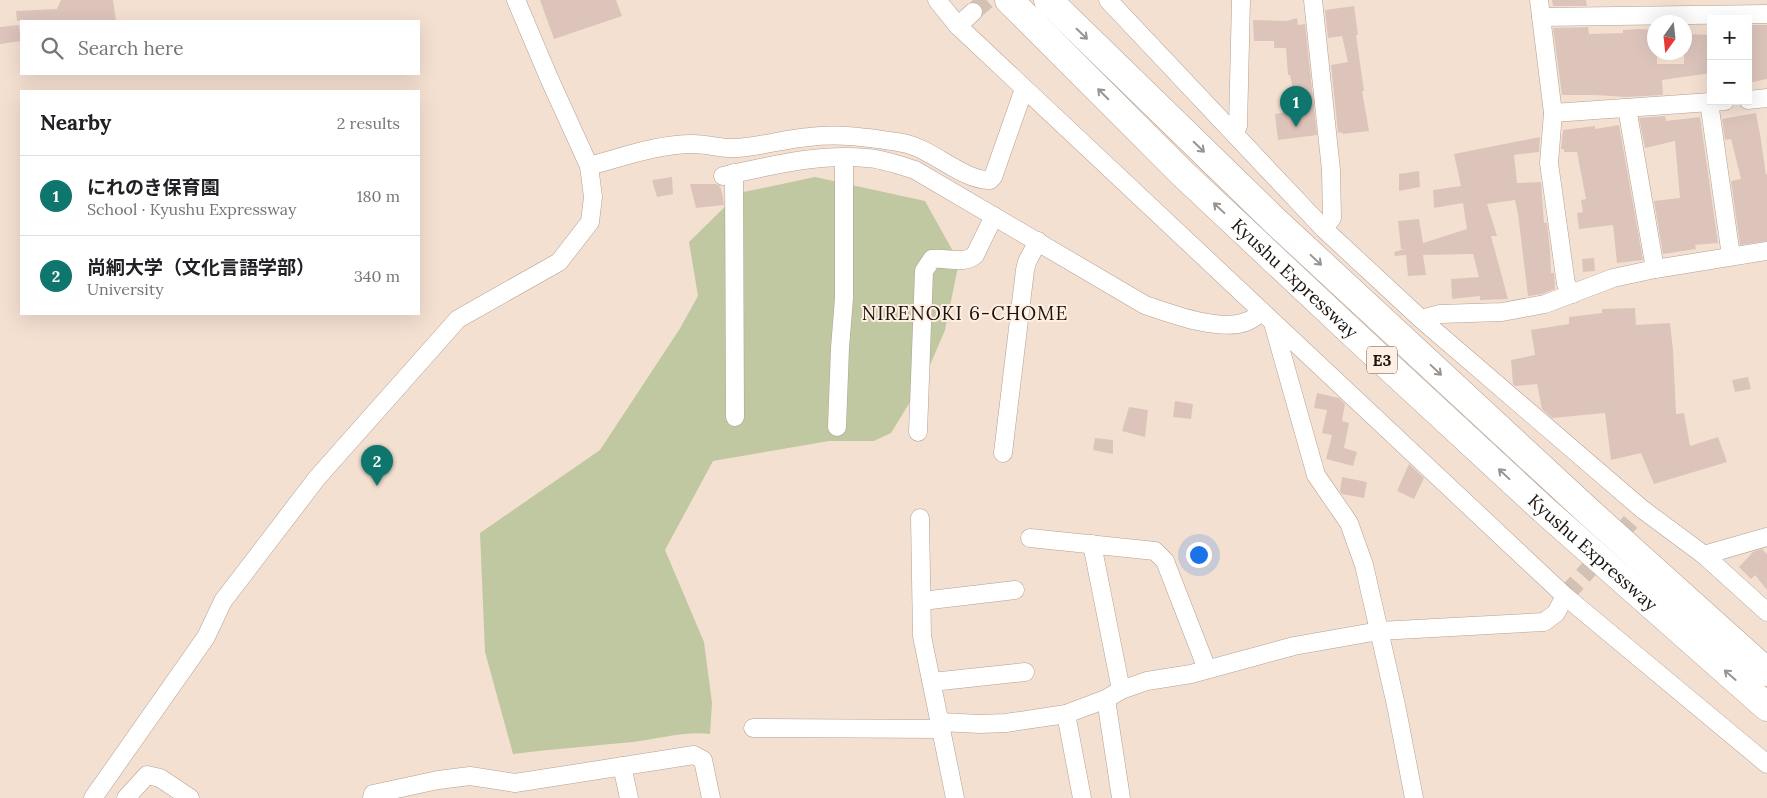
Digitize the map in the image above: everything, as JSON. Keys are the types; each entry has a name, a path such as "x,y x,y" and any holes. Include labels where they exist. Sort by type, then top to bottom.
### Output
{"highway":[{"name":"Kyushu Expressway","path":"1009,0 1183,174 1368,347 1544,510 1767,707"},
{"name":"Kyushu Expressway","path":"1048,0 1275,221 1589,512 1767,672"}],"street":[{"path":"93,798 206,637 223,601 323,471 458,319 560,262 590,222 593,197 589,166 516,0"},
{"path":"937,0 958,26 1565,596 1767,764"},
{"path":"1108,0 1324,229 1421,319 1642,509 1704,555 1767,612"},
{"path":"1234,133 1238,126 1241,0"},
{"path":"1313,0 1331,170 1332,218 1324,229"},
{"path":"1573,294 1566,284 1549,163 1553,113 1540,9 1767,14"},
{"path":"958,26 973,12"},
{"path":"589,166 657,148 677,145 693,144 740,148 808,136 841,135 907,144 934,155 973,178 990,180 993,177 1024,88"},
{"path":"1752,100 1767,98"},
{"path":"1553,113 1707,103"},
{"path":"1717,105 1731,256"},
{"path":"1627,108 1655,270"},
{"path":"735,417 728,174 779,164 844,158 874,159 915,170 1145,305 1185,319 1207,324 1235,324 1267,317"},
{"path":"837,427 844,298 844,158"},
{"path":"918,432 924,271 932,259 964,261 971,259 975,255 994,216"},
{"path":"1003,453 1025,270 1038,241"},
{"path":"1421,319 1440,314 1502,312 1545,304 1613,278 1767,251"},
{"path":"1267,317 1316,475 1349,523 1364,566 1414,798"},
{"path":"920,518 922,636 955,798"},
{"path":"1704,555 1767,537"},
{"path":"1030,538 1155,551 1165,561 1207,669"},
{"path":"1092,544 1120,690"},
{"path":"922,601 1015,590"},
{"path":"753,728 989,724 1066,714 1106,700 1120,690 1147,681 1191,674 1294,646 1379,631 1544,622 1556,614 1565,596"},
{"path":"932,682 1025,672"},
{"path":"1106,700 1121,798"},
{"path":"1066,714 1082,798"},
{"path":"372,798 373,794 438,780 470,776 515,783 694,755 703,760 711,798"},
{"path":"622,766 629,798"},
{"path":"126,798 147,775 160,778 190,798"}],"green space":[{"path":"815,177 925,201 959,262 945,330 924,379 891,433 874,441 829,441 713,461 665,550 704,642 712,703 710,734 681,734 633,742 513,754 485,652 480,533 600,450 679,330 698,296 689,242 739,193"}],"building":[{"path":"61,0 113,0 116,20 17,21 16,11 57,9"},
{"path":"540,0 616,0 622,16 554,39"},
{"path":"1552,0 1586,0 1587,6 1553,6"},
{"path":"1354,6 1364,91 1362,91 1369,131 1342,134 1342,132 1338,133 1331,65 1348,62 1342,36 1328,38 1325,10"},
{"path":"1297,18 1298,25 1305,24 1317,135 1278,140 1275,114 1291,111 1290,108 1296,106 1290,75 1288,75 1286,48 1274,48 1274,41 1254,41 1253,20 1286,21"},
{"path":"19,25 20,41 0,44 0,27"},
{"path":"1752,25 1767,25 1767,79 1752,82"},
{"path":"1588,27 1589,34 1623,33 1623,30 1647,30 1647,60 1657,60 1657,64 1684,64 1684,60 1692,60 1692,34 1707,35 1707,74 1662,80 1663,95 1626,97 1562,95 1553,28"},
{"path":"1756,113 1767,174 1767,241 1740,245 1731,181 1741,179 1731,139 1725,140 1722,119"},
{"path":"1665,116 1666,121 1700,117 1718,243 1695,245 1696,249 1663,254 1654,201 1680,198 1675,141 1645,148 1639,118"},
{"path":"1619,125 1643,260 1617,263 1613,225 1579,229 1577,213 1583,212 1581,200 1586,199 1577,152 1564,152 1564,149 1561,149 1563,130 1595,126 1595,129"},
{"path":"1540,137 1539,152 1514,155 1517,183 1541,182 1544,223 1547,223 1551,273 1554,273 1555,289 1542,294 1528,296 1515,200 1487,204 1497,236 1491,236 1508,299 1480,300 1480,296 1452,299 1451,279 1479,277 1473,254 1423,255 1426,275 1408,276 1406,255 1395,256 1394,252 1405,249 1401,249 1398,221 1419,219 1423,243 1467,229 1463,203 1434,208 1433,190 1461,186 1454,154"},
{"path":"1419,171 1420,187 1399,191 1399,174"},
{"path":"672,177 673,194 657,197 652,180"},
{"path":"690,184 716,184 720,186 724,205 696,208"},
{"path":"1594,258 1595,271 1583,272 1582,259"},
{"path":"1635,308 1636,325 1670,323 1676,414 1684,413 1690,446 1718,437 1727,462 1654,484 1641,453 1611,460 1605,413 1552,418 1542,409 1537,384 1515,386 1513,384 1511,360 1535,355 1531,330 1569,324 1569,317 1602,313 1602,309"},
{"path":"1748,377 1751,389 1735,392 1732,380"},
{"path":"1317,393 1339,398 1345,404 1342,421 1349,423 1344,448 1357,452 1353,466 1326,459 1332,435 1322,433 1327,410 1314,408"},
{"path":"1175,401 1193,404 1191,419 1173,417"},
{"path":"1129,407 1148,410 1145,437 1122,431"},
{"path":"1095,438 1113,440 1113,454 1093,450"},
{"path":"1409,464 1424,478 1414,499 1397,491"},
{"path":"1342,477 1367,482 1364,498 1342,494 1340,491"},
{"path":"1762,549 1767,554 1767,590 1755,575 1751,579 1739,567 1753,552"}],"tunnel":[{"path":"973,12 987,0"},
{"path":"1565,596 1642,509"}],"place":[{"name":"にれのき保育園","path":"1296,127"},
{"name":"尚絅大学（文化言語学部）","path":"377,486"}],"district":[{"name":"NIRENOKI 6-CHOME","path":"965,313"}]}
